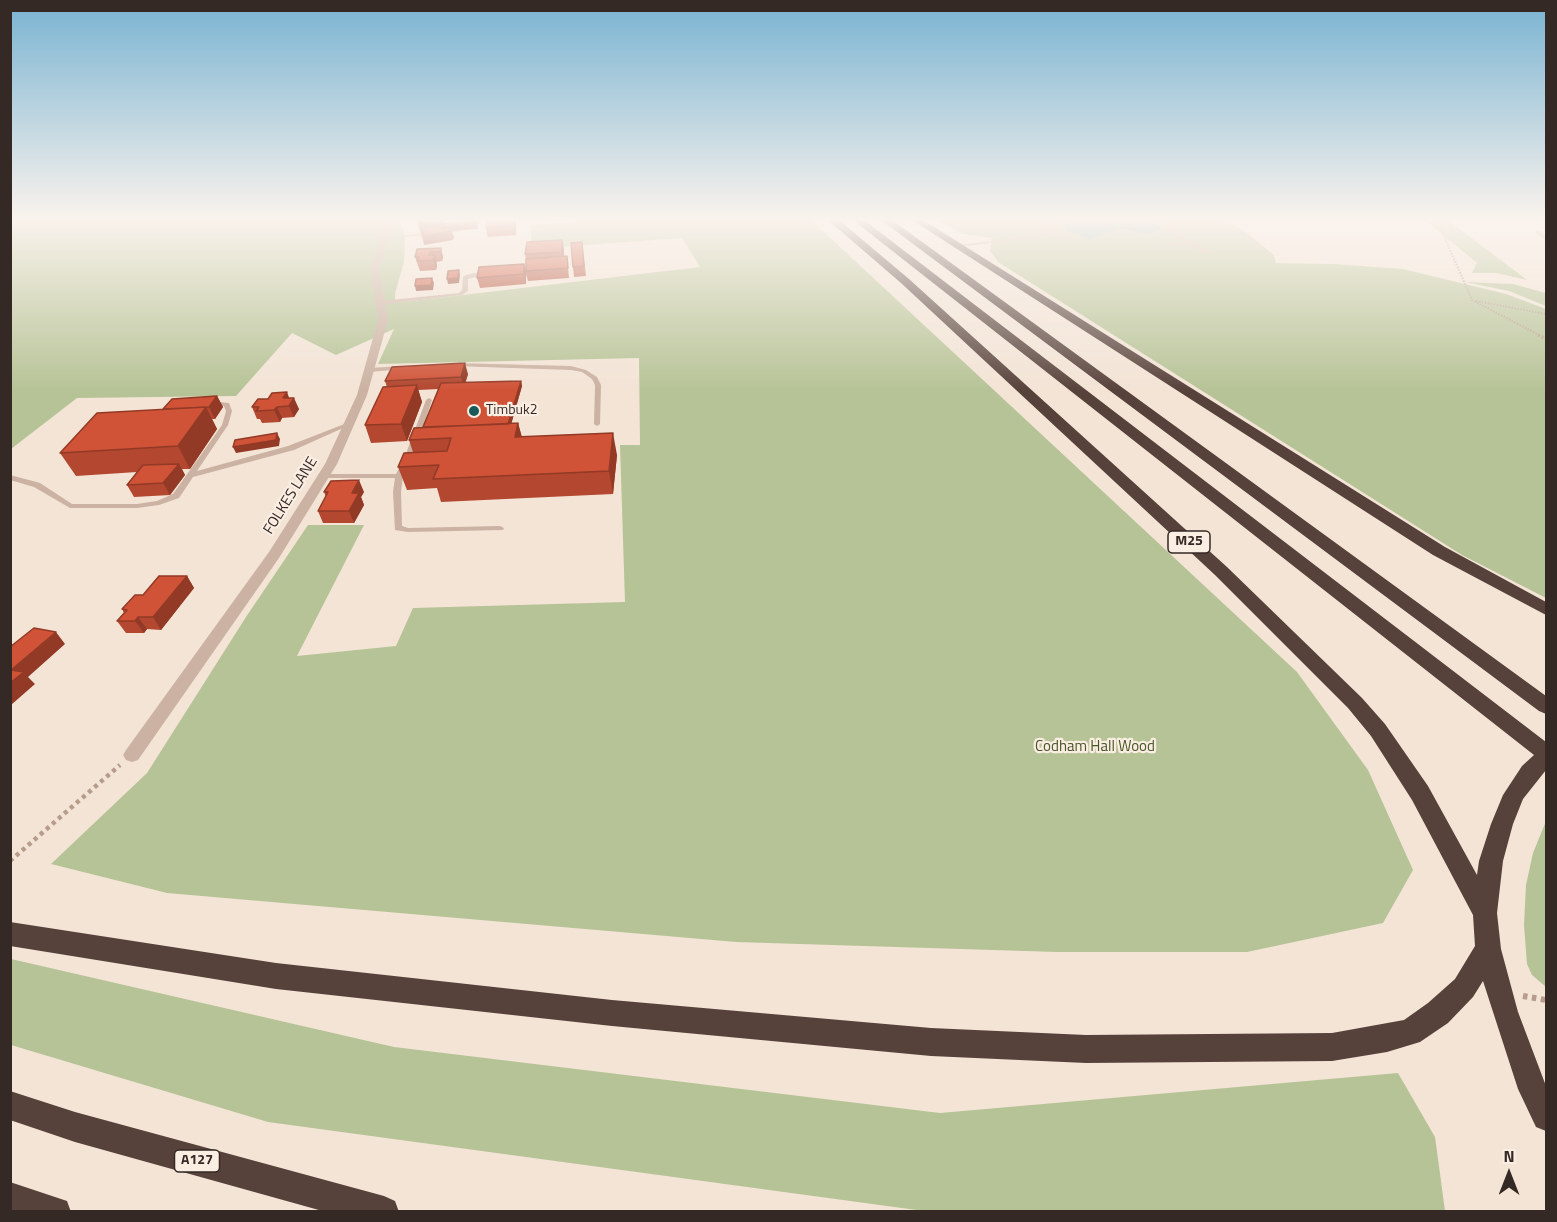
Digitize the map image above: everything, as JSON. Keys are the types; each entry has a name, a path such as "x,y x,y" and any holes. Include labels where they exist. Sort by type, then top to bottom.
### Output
{"highway":[{"name":"M25","path":"900,277 1221,571 1342,690 1378,730 1401,762 1485,913"},
{"path":"932,277 1546,754 1514,795 1502,824 1491,861 1485,913 1488,949 1505,1012 1528,1079 1546,1117"},
{"path":"964,277 1542,702"},
{"path":"1006,277 1439,551 1546,609"},
{"path":"10,934 276,976 612,1013 931,1042 1086,1050 1332,1047 1387,1038 1410,1032 1438,1013 1464,988 1488,949"},
{"name":"A127","path":"10,1105 75,1127 384,1212"},
{"path":"10,1197 56,1212"}],"street":[{"name":"FOLKES LANE","path":"132,755 274,555 324,476 362,395 383,320 376,277"}],"lane":[{"path":"380,303 460,294 465,291 467,277"},
{"path":"450,365 571,368 584,371 593,375 598,385 597,424"},
{"path":"369,370 415,367"},
{"path":"429,400 408,459 399,476 398,528 408,530 500,528"},
{"path":"10,477 37,485 70,506 137,506 159,503 176,496 225,425 227,404 206,403"},
{"path":"190,475 291,448 349,424"},
{"path":"324,476 399,476"}],"path":[{"path":"1462,277 1472,300 1546,339"},
{"path":"1472,300 1546,314"},
{"path":"10,861 132,755"}],"green space":[{"name":"Codham Hall Wood","path":"11,277 400,277 395,303 615,277 872,277 1297,672 1368,770 1413,870 1383,923 1247,952 1057,952 736,942 167,893 51,864 147,773 246,617 308,525 364,525 297,656 396,646 413,608 625,602 620,445 640,445 639,358 378,364 394,329 336,355 292,333 236,396 77,398 11,449"},
{"path":"1022,277 1436,277 1506,294 1546,309 1546,598 1462,555"},
{"path":"1465,282 1513,284 1546,293 1546,306 1509,291"},
{"path":"1546,821 1546,987 1532,975 1527,964 1524,925 1526,885 1533,853"},
{"path":"11,959 394,1047 940,1113 1398,1073 1435,1137 1445,1211 924,1211 268,1122 11,1045"}],"building":[{"path":"432,278 431,285 415,286 416,279"},
{"path":"465,363 461,377 385,381 392,367"},
{"name":"Timbuk2","path":"521,381 508,424 423,427 441,383"},
{"path":"417,385 401,424 365,425 383,387"},
{"path":"287,392 283,398 294,398 289,406 256,411 259,407 252,407 258,399 268,399 272,393"},
{"path":"217,396 209,407 163,409 172,399"},
{"path":"206,407 178,446 60,453 97,413"},
{"path":"518,423 515,437 613,433 609,471 433,479 439,465 398,467 404,453 447,451 451,438 409,440 414,428"},
{"path":"277,433 276,440 233,447 235,440"},
{"path":"179,464 163,483 127,485 143,465"},
{"path":"359,480 352,493 359,493 349,511 318,511 328,492 324,492 331,481"},
{"path":"159,576 187,576 153,617 138,617 135,621 117,621 127,610 122,609 135,595 143,595"},
{"path":"34,628 56,632 11,670 24,672 10,683 10,647"}],"place":[{"name":"Timbuk2","path":"474,411"}]}
